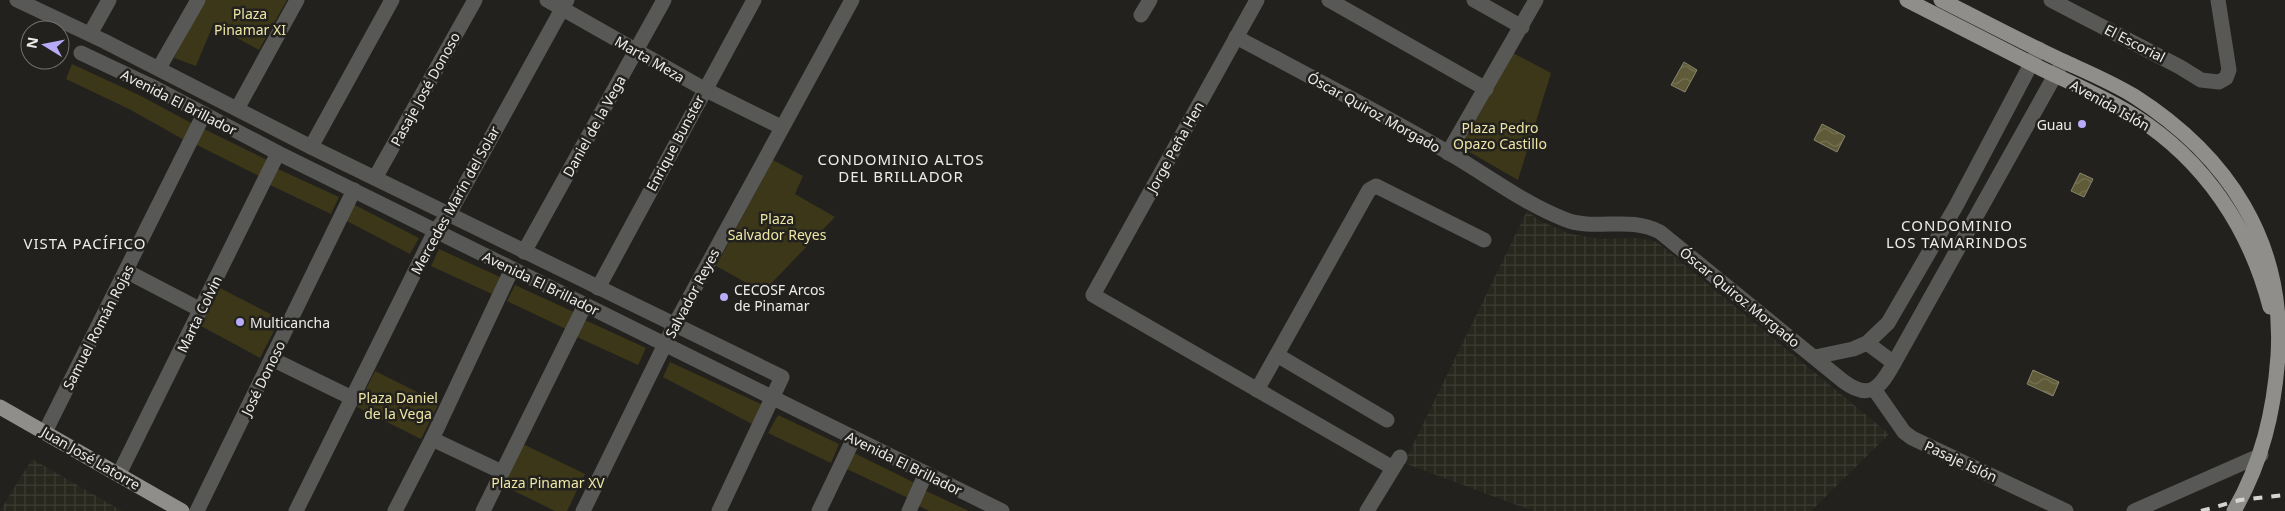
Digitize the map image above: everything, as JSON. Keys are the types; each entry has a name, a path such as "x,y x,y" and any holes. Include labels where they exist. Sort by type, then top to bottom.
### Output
{"main road":[{"name":"Avenida Islón","path":"1907,0 2117,106 2154,129 2188,158 2217,192 2241,229 2260,270 2272,314 2278,358"},
{"name":"Avenida Islón","path":"1941,0 2112,84 2156,112 2196,145 2228,180 2251,215 2269,260 2277,295 2279,316 2278,358 2273,407 2261,455 2246,492 2234,511"},
{"name":"Juan José Latorre","path":"0,407 182,511"}],"street":[{"name":"Avenida El Brillador","path":"17,0 159,68 311,147 524,252 782,377 772,398"},
{"path":"90,34 109,0"},
{"path":"159,68 198,0"},
{"path":"237,109 297,0"},
{"path":"311,147 392,0"},
{"name":"Pasaje José Donoso","path":"376,178 474,0"},
{"name":"Marta Meza","path":"547,0 564,4 636,51 704,89 781,127"},
{"name":"Daniel de la Vega","path":"524,252 664,0"},
{"name":"Enrique Bunster","path":"598,288 704,89 754,0"},
{"name":"Salvador Reyes","path":"583,511 675,324 852,0"},
{"path":"1141,15 1150,0"},
{"name":"Jorge Peña Hen","path":"1256,0 1093,295 1257,390"},
{"path":"1329,0 1486,89"},
{"path":"1474,0 1522,27"},
{"path":"1448,152 1536,0"},
{"name":"El Escorial","path":"2051,0 2180,67 2201,80 2220,82 2226,78 2229,70 2218,0"},
{"name":"Mercedes Marín del Solar","path":"296,511 435,231 449,214 564,4"},
{"name":"Óscar Quiroz Morgado","path":"1236,36 1448,152 1528,201 1564,219 1588,224 1637,224 1660,232 1848,385 1862,390 1874,389"},
{"path":"104,41 151,86"},
{"path":"1815,358 1853,350 1867,343 1888,324 1956,206 2039,49"},
{"name":"Avenida El Brillador","path":"82,53 151,86 278,153 926,473 996,510"},
{"path":"1874,389 1883,382 1894,363 2063,61"},
{"name":"Samuel Román Rojas","path":"45,432 204,114"},
{"name":"Marta Colvin","path":"119,474 278,153"},
{"path":"1367,511 1396,462 1257,390 1369,190 1376,186 1484,240"},
{"name":"José Donoso","path":"197,511 354,190"},
{"path":"395,511 432,439 512,269"},
{"path":"126,271 201,310"},
{"path":"483,511 585,305"},
{"path":"1867,343 1894,363"},
{"path":"1277,355 1387,420"},
{"path":"272,359 352,398"},
{"name":"Pasaje Islón","path":"1874,389 1904,432 1912,438 2066,511"},
{"path":"719,511 772,398"},
{"path":"819,511 854,438"},
{"path":"432,439 502,472"},
{"path":"2134,511 2261,455"},
{"path":"909,511 926,473"}],"shaded area":[{"path":"1527,211 1540,221 1570,234 1600,239 1637,238 1657,242 1889,434 1811,511 1533,511 1404,463"},
{"path":"32,459 122,511 0,511"}],"green space":[{"name":"Plaza Pinamar XI","path":"205,0 287,0 259,50 213,25 196,66 174,58"},
{"name":"Plaza Pedro Opazo Castillo","path":"1513,53 1551,73 1518,180 1464,149 1462,142"},
{"path":"72,64 141,96 193,124 186,141 129,109 66,79"},
{"path":"202,128 267,160 259,176 195,144"},
{"name":"Plaza Salvador Reyes","path":"773,160 803,176 795,194 835,217 763,292 716,266"},
{"path":"278,169 339,197 331,214 270,185"},
{"path":"351,203 419,238 410,254 343,219"},
{"path":"439,249 500,277 492,294 431,266"},
{"path":"515,285 576,313 568,330 507,301"},
{"name":"Multicancha","path":"220,288 280,319 260,358 201,326"},
{"path":"585,320 646,348 638,365 577,337"},
{"path":"670,362 761,404 752,424 663,377"},
{"name":"Plaza Daniel de la Vega","path":"375,371 439,403 421,439 357,407"},
{"path":"778,415 839,444 831,463 768,433"},
{"name":"Plaza Pinamar XV","path":"523,444 585,474 567,511 555,511 502,485"},
{"path":"854,453 915,483 908,498 847,469"},
{"path":"924,490 969,511 929,511 917,505"}],"water":[{"path":"1684,62 1697,70 1685,92 1671,85"},
{"path":"1822,124 1845,136 1837,152 1814,140"},
{"path":"2080,173 2093,179 2084,197 2071,191"},
{"path":"2033,370 2059,382 2053,396 2027,384"}],"railway":[{"path":"2201,511 2240,500 2285,495"}],"place":[{"name":"Guau","path":"2082,124"},
{"name":"CECOSF Arcos de Pinamar","path":"724,297"},
{"name":"Multicancha","path":"240,322"}],"district":[{"name":"CONDOMINIO ALTOS DEL BRILLADOR","path":"901,168"},
{"name":"CONDOMINIO LOS TAMARINDOS","path":"1957,234"},
{"name":"VISTA PACÍFICO","path":"85,243"}]}
